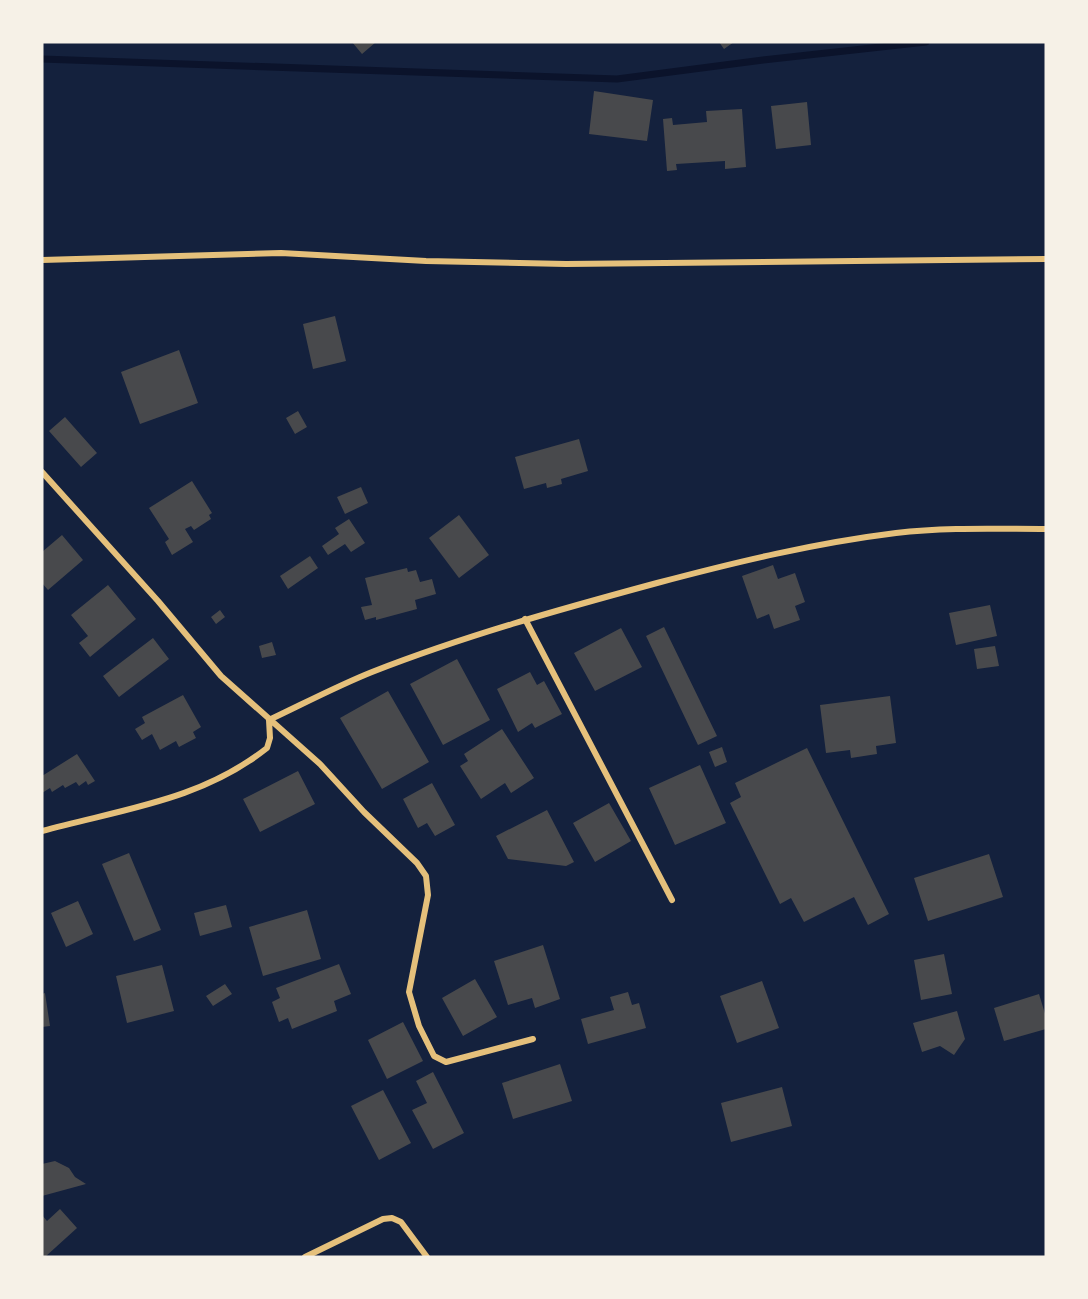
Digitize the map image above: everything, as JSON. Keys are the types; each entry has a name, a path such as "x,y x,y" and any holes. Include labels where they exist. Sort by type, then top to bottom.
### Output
{"street":[{"path":"42,260 281,253 426,261 566,264 1046,259"},
{"path":"42,472 158,601 221,676 297,742 364,812 417,862 426,876 428,895 409,992 419,1026 434,1056 446,1062 533,1040"},
{"path":"269,720 370,673 525,619 745,560 844,540 898,532 954,529 1046,529"},
{"path":"525,619 672,900"},
{"path":"42,831 182,795 233,772 267,748 270,738 269,720"},
{"path":"305,1257 383,1219 393,1218 401,1222 427,1257"}],"building":[{"path":"352,42 376,42 362,54"},
{"path":"719,42 734,42 724,49"},
{"path":"594,91 653,100 647,141 589,134"},
{"path":"807,102 811,145 776,149 771,106"},
{"path":"742,109 746,167 725,169 725,161 676,164 677,170 667,171 663,119 672,118 673,125 707,122 706,111"},
{"path":"335,316 346,361 313,369 303,324"},
{"path":"179,350 198,403 140,424 121,372"},
{"path":"298,411 307,427 295,434 286,418"},
{"path":"65,417 97,453 81,467 49,431"},
{"path":"579,439 588,471 561,479 562,484 547,488 546,483 524,489 515,457"},
{"path":"192,481 212,513 209,515 211,519 194,530 191,526 185,529 193,542 172,555 165,542 169,539 149,508"},
{"path":"361,487 368,503 345,514 337,497"},
{"path":"459,515 489,555 459,578 429,538"},
{"path":"349,519 365,543 351,552 345,544 328,555 322,546 339,534 335,528"},
{"path":"62,535 83,560 48,590 42,583 42,552"},
{"path":"310,556 318,568 288,589 280,576"},
{"path":"773,565 778,579 795,573 805,602 795,606 800,620 774,629 769,614 757,619 742,576"},
{"path":"407,568 408,572 416,570 420,582 432,579 436,594 415,600 417,609 376,620 376,617 365,620 361,607 372,605 365,578"},
{"path":"108,585 136,619 90,657 79,643 88,636 71,615"},
{"path":"990,605 997,636 956,645 949,613"},
{"path":"220,610 225,617 216,624 211,617"},
{"path":"664,627 717,736 698,745 646,636"},
{"path":"621,628 642,667 595,691 574,653"},
{"path":"153,638 169,659 119,697 103,676"},
{"path":"272,642 276,655 262,658 259,646"},
{"path":"995,646 999,666 977,669 974,649"},
{"path":"457,659 490,720 443,745 410,684"},
{"path":"530,672 537,685 544,681 562,714 535,728 532,723 518,732 497,689"},
{"path":"388,691 429,762 382,789 340,718"},
{"path":"183,695 201,727 193,732 196,738 179,747 176,741 160,750 152,734 142,740 135,729 145,723 142,717"},
{"path":"890,696 896,743 876,746 877,754 851,758 850,750 826,753 820,705"},
{"path":"502,729 534,778 511,793 505,783 481,799 460,766 468,761 464,754"},
{"path":"722,747 727,762 715,767 709,752"},
{"path":"807,748 889,914 868,925 854,897 804,922 791,898 780,904 730,803 741,797 735,783"},
{"path":"77,754 95,781 88,785 86,781 79,786 76,782 65,788 63,785 52,792 50,788 42,793 42,776"},
{"path":"700,765 726,823 675,845 649,788"},
{"path":"298,771 315,804 260,832 243,799"},
{"path":"432,783 455,825 435,836 427,823 418,828 403,799"},
{"path":"609,803 631,841 595,862 573,823"},
{"path":"547,810 574,862 566,866 508,859 496,836"},
{"path":"129,853 161,930 134,941 102,864"},
{"path":"989,854 1003,897 928,921 914,878"},
{"path":"78,901 93,934 66,947 51,913"},
{"path":"226,905 232,927 200,936 194,913"},
{"path":"307,910 321,959 263,976 249,927"},
{"path":"543,945 560,999 535,1008 532,998 508,1005 494,961"},
{"path":"944,954 952,994 921,1000 914,960"},
{"path":"339,964 351,994 334,1001 337,1011 292,1029 288,1018 279,1022 272,1002 280,998 276,988"},
{"path":"162,965 174,1011 127,1023 116,976"},
{"path":"475,979 497,1017 463,1036 442,998"},
{"path":"762,981 779,1028 737,1043 720,996"},
{"path":"225,984 232,994 213,1006 206,996"},
{"path":"628,992 632,1005 639,1003 646,1028 588,1044 581,1019 614,1010 610,997"},
{"path":"45,993 50,1026 42,1027 42,994"},
{"path":"1039,994 1046,1017 1046,1029 1004,1041 994,1008"},
{"path":"957,1011 965,1039 954,1055 940,1046 922,1052 913,1023"},
{"path":"403,1022 423,1061 387,1079 368,1040"},
{"path":"560,1064 572,1101 513,1119 502,1083"},
{"path":"433,1072 464,1133 433,1149 412,1110 427,1103 416,1081"},
{"path":"782,1087 792,1126 731,1142 721,1103"},
{"path":"383,1090 411,1143 379,1160 351,1106"},
{"path":"55,1161 69,1168 75,1177 86,1184 42,1196 42,1164"},
{"path":"60,1209 77,1228 45,1257 42,1257 42,1215 47,1221"}],"waterway":[{"path":"42,59 617,79 926,42"}]}
